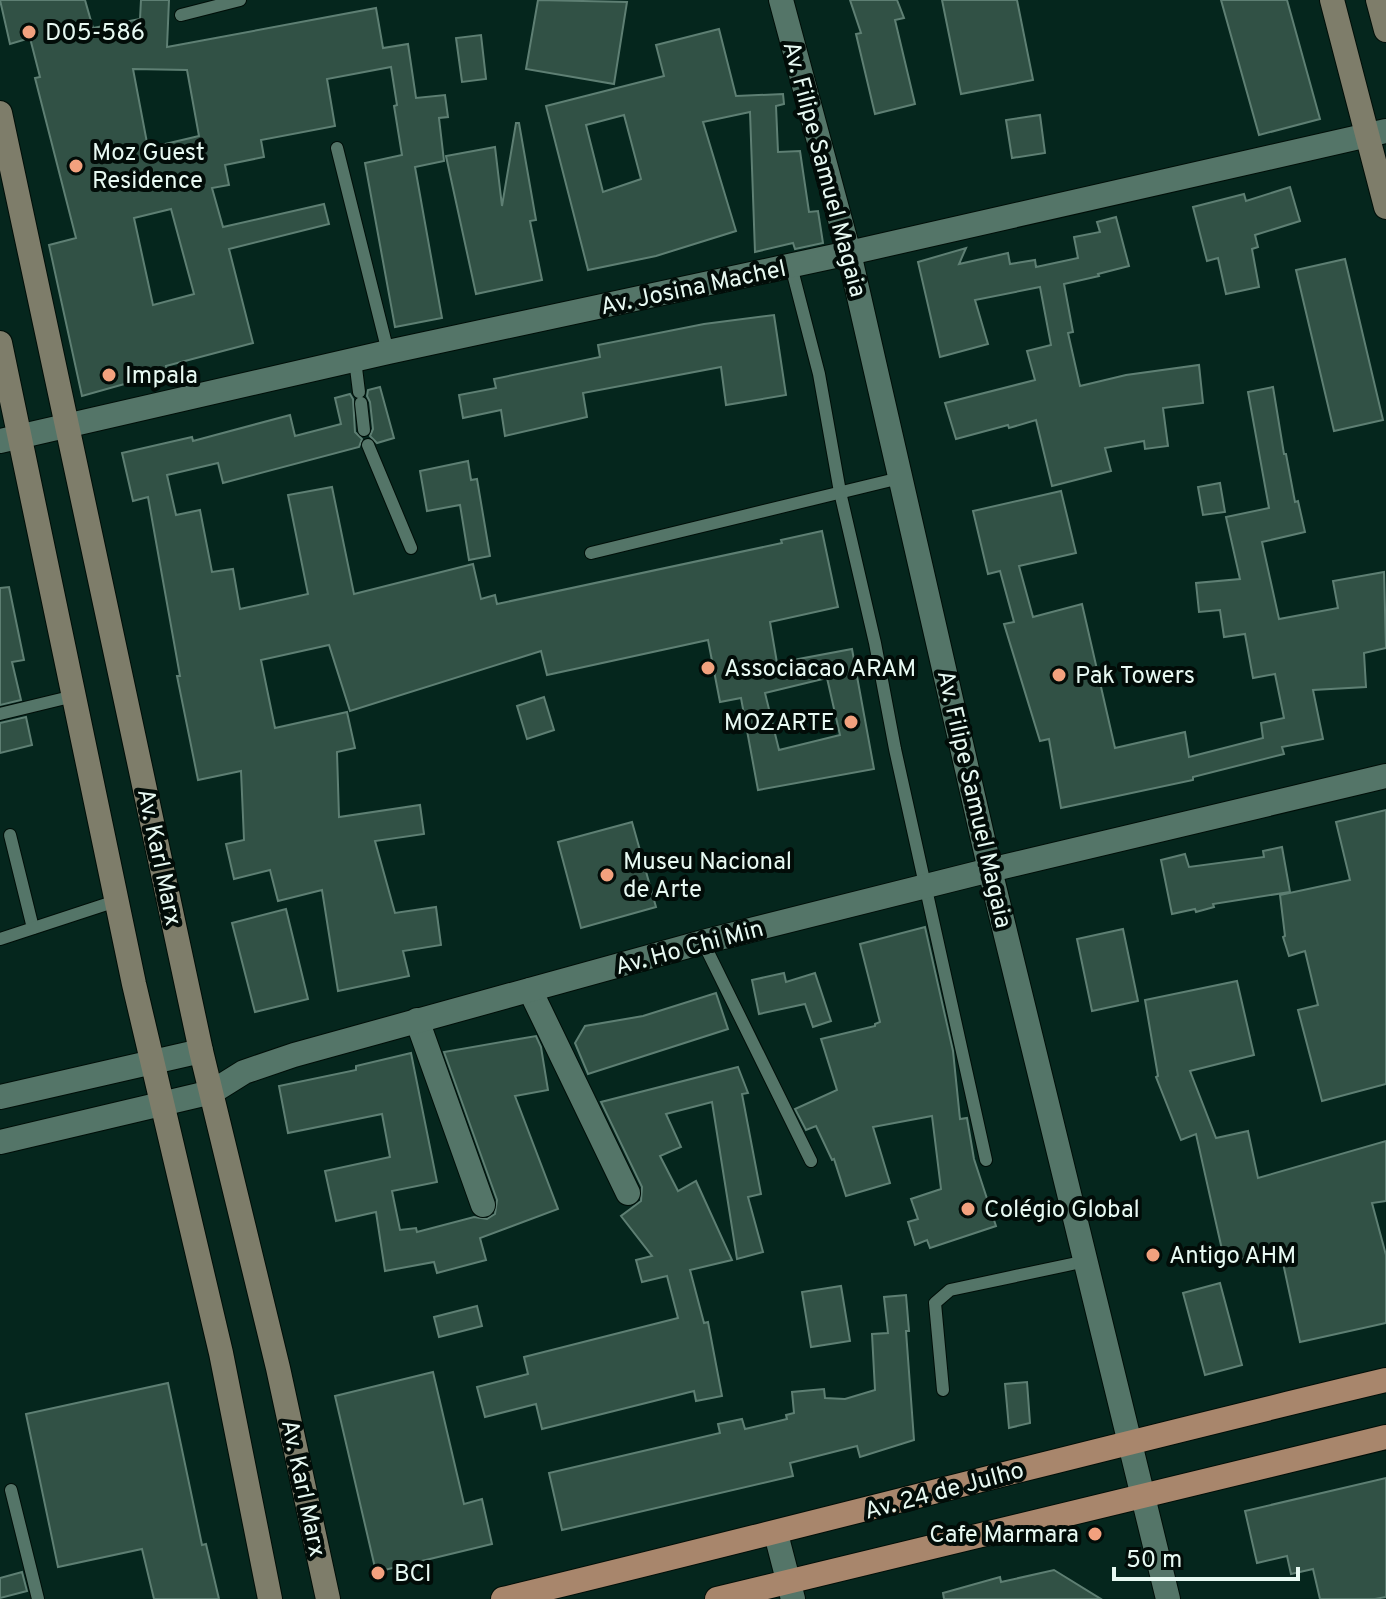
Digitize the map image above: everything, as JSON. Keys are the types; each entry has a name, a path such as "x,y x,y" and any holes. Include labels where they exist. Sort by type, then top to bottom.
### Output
{"main road":[{"name":"Av. 24 de Julho","path":"503,1599 776,1534 1130,1441 1386,1380"},
{"path":"717,1599 791,1591 1142,1495 1386,1437"}],"street":[{"name":"Av. Filipe Samuel Magaia","path":"781,0 849,253 990,870 1168,1599"},
{"path":"1332,0 1377,132 1386,207"},
{"path":"1378,0 1386,30"},
{"name":"Av. Karl Marx","path":"0,113 201,1051 278,1368 328,1599"},
{"name":"Av. Josina Machel","path":"10,438 388,352 791,266 1377,132"},
{"path":"0,343 10,438 74,696 134,984 221,1353 270,1599"},
{"name":"Av. Ho Chi Min","path":"0,1142 212,1092 244,1072 294,1055 703,942 1386,776"},
{"path":"530,990 628,1193"},
{"path":"417,1020 483,1205"},
{"path":"0,1097 201,1051"},
{"path":"776,1534 791,1591"}],"lane":[{"path":"181,15 240,0"},
{"path":"337,148 388,352"},
{"path":"791,266 819,374 840,492 986,1160"},
{"path":"355,360 364,430"},
{"path":"368,445 411,548"},
{"path":"591,553 900,478"},
{"path":"0,714 74,696"},
{"path":"10,835 33,928"},
{"path":"0,939 116,901"},
{"path":"703,942 811,1161"},
{"path":"943,1390 935,1303 941,1295 950,1290 1086,1261"},
{"path":"11,1490 38,1599"}],"building":[{"path":"0,0 85,0 93,28 140,19 141,0 169,0 167,47 376,8 383,48 408,44 416,98 445,95 448,117 439,118 444,161 415,167 442,318 395,327 365,163 402,155 391,67 327,79 335,126 261,140 264,157 225,165 229,185 212,188 223,227 324,204 329,224 229,249 253,343 166,366 167,372 82,396 49,245 76,238 35,78 40,77 30,38 10,44","holes":["133,69 187,70 199,136 148,148","171,209 194,294 153,305 134,218"]},
{"path":"538,0 627,2 614,84 526,69"},
{"path":"850,0 897,0 904,18 895,20 915,104 875,114 856,34 861,33"},
{"path":"942,0 1017,0 1033,80 961,94"},
{"path":"1221,0 1287,0 1320,119 1259,135"},
{"path":"719,29 736,96 783,94 784,104 776,106 778,152 800,151 809,212 818,211 823,243 795,249 793,243 755,252 750,112 703,122 736,231 656,256 588,270 546,106 664,76 656,45","holes":["624,115 641,179 603,192 586,125"]},
{"path":"481,35 486,79 462,82 456,38"},
{"path":"1040,115 1045,153 1012,158 1006,120"},
{"path":"516,123 519,123 536,220 530,221 542,280 476,294 446,156 495,147 502,206"},
{"path":"1290,187 1300,221 1255,235 1258,247 1252,249 1259,287 1226,294 1218,258 1207,261 1193,207 1244,194 1246,201"},
{"path":"1116,217 1129,266 1064,284 1073,332 1068,333 1080,386 1126,375 1199,365 1203,403 1163,408 1168,446 1145,449 1144,441 1105,448 1111,471 1052,486 1036,420 956,439 945,403 1035,380 1027,351 1051,345 1040,287 975,300 988,344 940,357 918,262 966,248 959,264 1008,253 1010,264 1035,260 1036,267 1078,258 1074,237 1100,232 1097,222"},
{"path":"1345,259 1383,420 1334,431 1296,270"},
{"path":"774,315 786,395 726,405 721,367 583,393 587,417 505,436 501,410 463,418 459,395 496,388 494,379 600,357 598,345 704,324"},
{"path":"380,387 394,438 377,443 370,436 373,429 367,396 368,390"},
{"path":"1273,387 1284,454 1305,532 1262,542 1279,619 1338,608 1333,581 1384,572 1386,648 1364,653 1366,687 1313,690 1323,739 1282,747 1284,754 1193,777 1193,780 1061,808 1049,739 1040,741 1004,624 1014,622 1000,571 988,574 973,511 1061,491 1076,553 1019,566 1033,617 1082,604 1115,748 1185,732 1189,757 1263,738 1261,723 1284,718 1275,674 1253,678 1245,634 1224,637 1220,610 1199,612 1196,583 1240,579 1226,517 1269,508 1248,392"},
{"path":"350,394 353,399 355,432 362,439 359,447 223,483 218,463 167,475 176,515 200,510 212,572 233,569 240,609 308,594 288,495 332,487 354,594 473,564 481,599 495,595 497,604 782,543 781,540 822,531 838,607 770,622 777,663 852,649 874,769 758,790 741,698 720,702 708,640 547,675 541,651 350,711 329,645 261,660 275,728 347,712 355,748 337,752 339,817 420,805 424,834 375,841 395,913 436,907 441,945 403,951 409,976 338,991 322,890 278,901 270,870 234,879 226,844 244,840 241,771 198,780 177,676 180,676 148,497 133,501 122,453 192,437 193,441 290,415 295,436 341,424 335,398","holes":["827,678 840,735 779,750 765,693"]},
{"path":"468,461 471,480 477,479 490,556 469,560 460,505 427,511 420,471"},
{"path":"1220,483 1225,512 1203,515 1198,487"},
{"path":"9,587 24,660 12,662 21,700 0,705 0,588"},
{"path":"544,697 554,730 527,739 517,706"},
{"path":"26,717 32,745 0,753 0,723"},
{"path":"1386,810 1386,1084 1322,1101 1298,1010 1318,1005 1305,951 1289,956 1283,937 1280,895 1350,880 1336,822"},
{"name":"Museu Nacional de Arte","path":"632,822 656,907 581,928 558,842"},
{"path":"1282,847 1290,892 1213,904 1214,907 1196,912 1195,909 1172,914 1161,860 1185,854 1189,867 1264,857 1263,851"},
{"path":"286,909 308,999 255,1012 232,923"},
{"path":"925,927 953,1051 960,1119 967,1118 974,1159 996,1226 930,1248 927,1240 915,1245 908,1222 918,1219 911,1199 941,1189 932,1116 873,1127 890,1183 846,1196 834,1159 816,1126 806,1130 795,1109 837,1090 821,1039 875,1026 880,1022 860,944"},
{"path":"1123,929 1138,1001 1092,1011 1077,939"},
{"path":"784,973 786,982 815,973 831,1021 813,1027 805,1004 759,1014 752,980"},
{"path":"1237,981 1254,1055 1190,1071 1216,1138 1248,1131 1258,1178 1386,1141 1386,1201 1372,1203 1386,1255 1386,1323 1300,1342 1280,1249 1225,1263 1196,1134 1181,1140 1156,1077 1145,1000"},
{"path":"716,993 728,1029 588,1074 575,1043 585,1026 643,1016"},
{"path":"536,1036 541,1047 548,1090 515,1096 558,1209 480,1238 486,1260 437,1273 434,1262 385,1271 376,1212 336,1221 325,1171 390,1157 382,1114 288,1133 279,1086 356,1070 356,1066 411,1053 437,1182 392,1191 400,1230 416,1228 417,1232 474,1217 487,1219 495,1214 497,1200 444,1052"},
{"path":"738,1067 748,1093 742,1094 761,1194 748,1197 763,1252 737,1259 712,1102 666,1114 681,1147 660,1156 678,1191 696,1181 732,1260 690,1270 704,1323 708,1322 722,1396 696,1401 694,1391 542,1429 536,1404 485,1417 477,1387 528,1374 524,1357 678,1318 667,1276 642,1282 636,1260 652,1256 621,1216 641,1201 642,1187 601,1102"},
{"path":"1220,1283 1242,1365 1205,1375 1183,1293"},
{"path":"841,1286 850,1341 811,1347 802,1292"},
{"path":"906,1295 914,1440 860,1457 857,1446 790,1463 793,1476 562,1530 549,1473 720,1433 718,1424 742,1419 745,1429 787,1419 786,1415 794,1413 792,1392 824,1389 825,1398 845,1399 875,1390 872,1334 888,1333 884,1297"},
{"path":"477,1306 482,1326 439,1337 434,1317"},
{"path":"433,1372 464,1504 482,1499 492,1544 376,1572 335,1396"},
{"path":"1027,1382 1030,1423 1009,1428 1005,1384"},
{"path":"168,1383 202,1545 206,1544 219,1599 154,1599 142,1549 58,1567 26,1414"},
{"path":"1386,1478 1386,1597 1320,1599 1313,1569 1291,1574 1287,1556 1257,1563 1245,1511"},
{"path":"1054,1570 1101,1599 944,1599 943,1593 1000,1577 1001,1582"},
{"path":"22,1572 27,1591 0,1598 0,1578"}],"place":[{"name":"D05-586","path":"29,32"},
{"name":"Moz Guest Residence","path":"76,166"},
{"name":"Impala","path":"109,375"},
{"name":"Associacao ARAM","path":"708,668"},
{"name":"Pak Towers","path":"1059,675"},
{"name":"MOZARTE","path":"851,722"},
{"name":"Museu Nacional de Arte","path":"607,875"},
{"name":"Colégio Global","path":"968,1209"},
{"name":"Antigo AHM","path":"1153,1255"},
{"name":"Cafe Marmara","path":"1095,1534"},
{"name":"BCI","path":"378,1573"}]}
